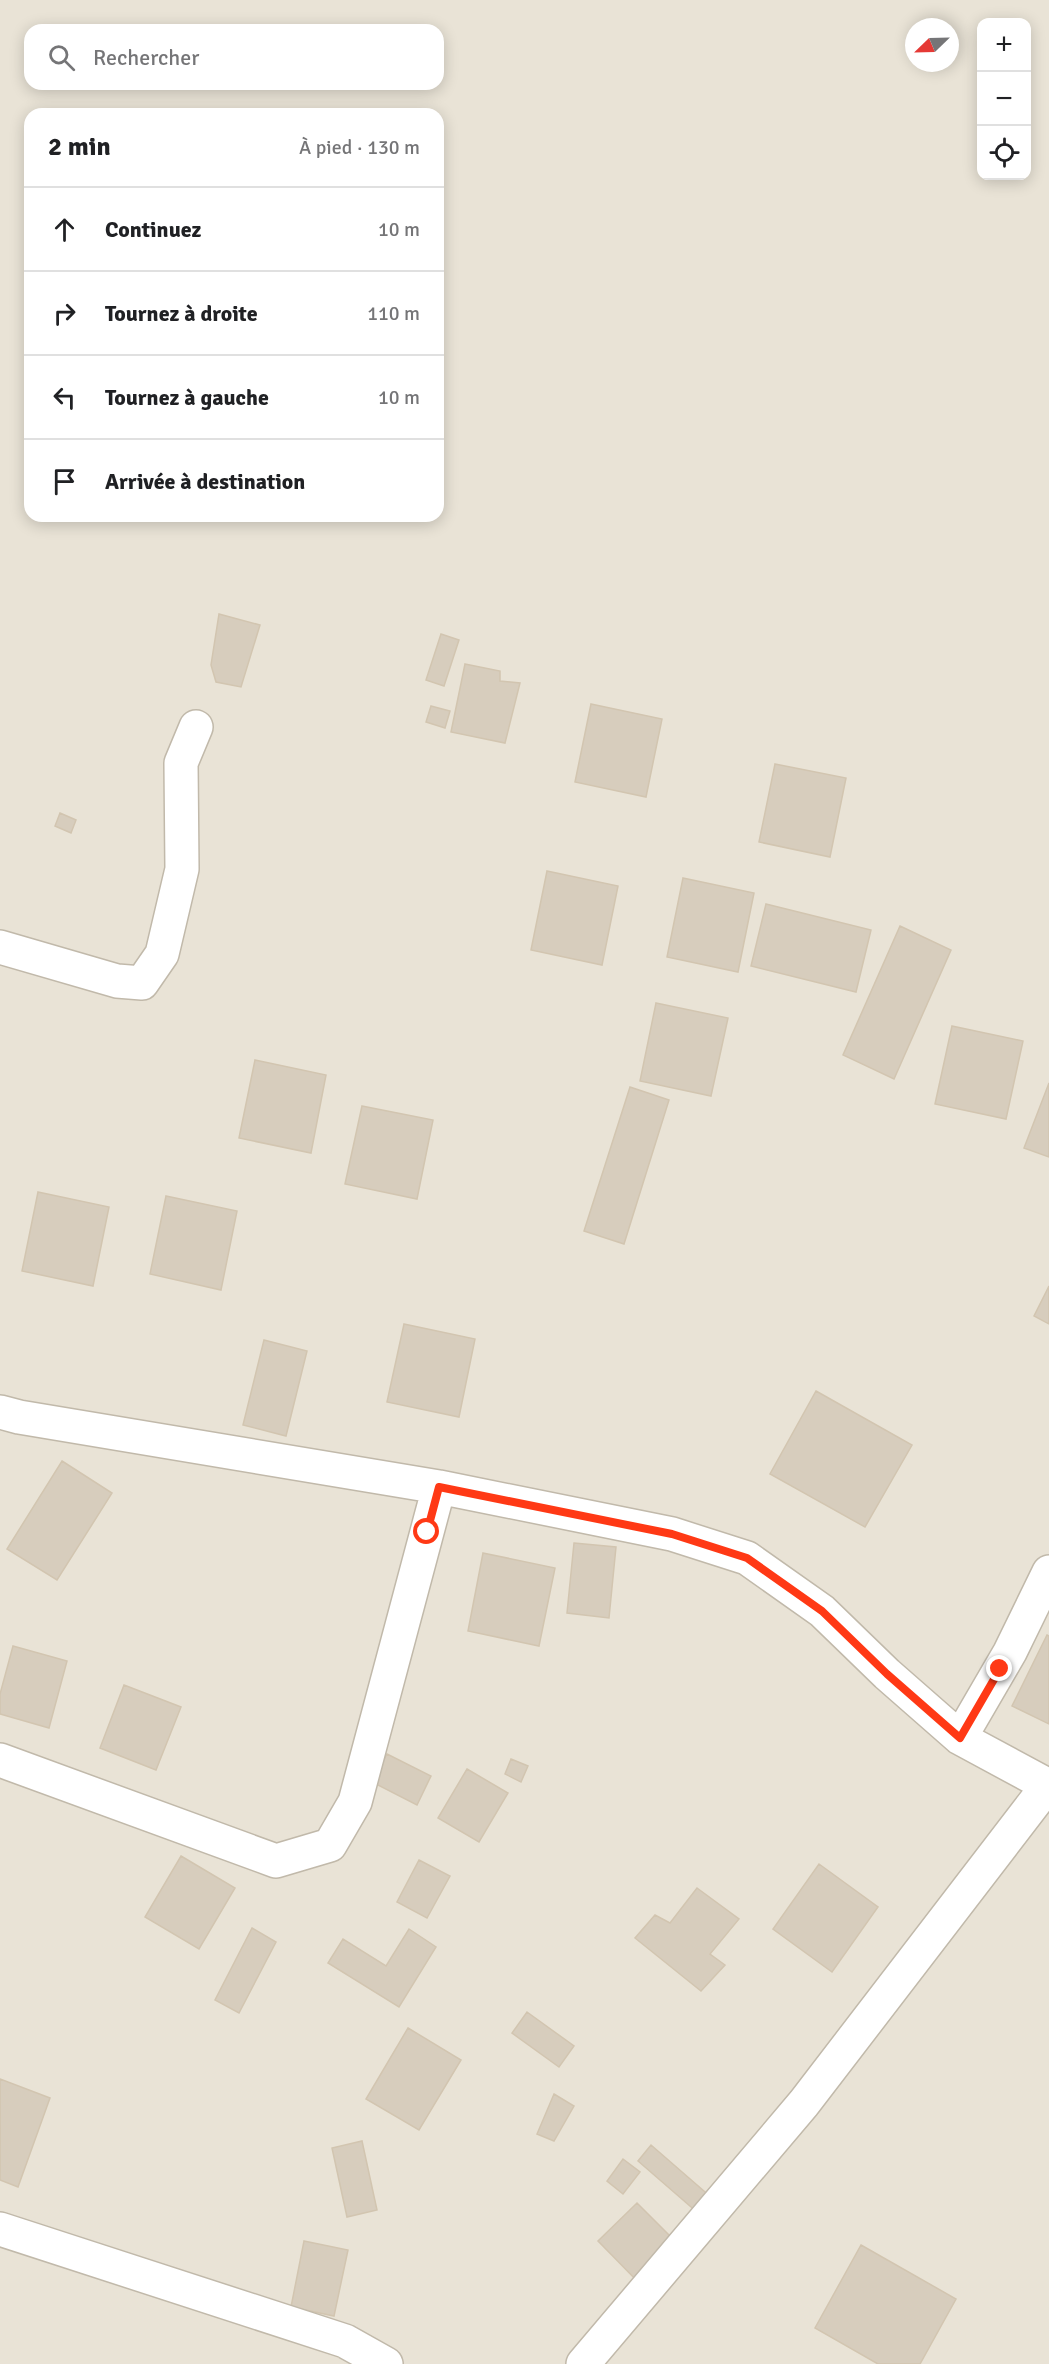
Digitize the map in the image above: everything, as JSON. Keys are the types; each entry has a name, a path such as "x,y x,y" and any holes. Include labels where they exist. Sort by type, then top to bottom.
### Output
{"street":[{"path":"0,947 117,981 142,983 162,954 182,869 181,763 196,727"},
{"path":"0,1412 439,1487 672,1534 747,1558 822,1611 887,1674 960,1738 1048,1785 804,2103 583,2364"},
{"path":"0,1760 276,1861 330,1845 355,1802 439,1487"},
{"path":"960,1738 1010,1652 1049,1572"},
{"path":"0,2229 341,2352 386,2364"}],"shaded area":[{"path":"0,0 1049,0 1049,2364 0,2364"}],"building":[{"path":"219,614 260,625 241,687 216,682 211,665"},
{"path":"441,634 459,640 444,686 426,680"},
{"path":"465,664 500,671 500,681 520,683 505,743 451,732"},
{"path":"591,704 662,719 646,797 575,782"},
{"path":"431,706 450,711 445,728 426,722"},
{"path":"775,764 846,778 830,857 759,842"},
{"path":"60,813 76,820 71,833 55,826"},
{"path":"547,871 618,886 602,965 531,950"},
{"path":"683,878 754,893 738,972 667,957"},
{"path":"766,904 871,930 856,992 751,966"},
{"path":"900,926 951,950 894,1079 843,1055"},
{"path":"656,1003 728,1018 711,1096 640,1081"},
{"path":"952,1026 1023,1041 1006,1119 935,1104"},
{"path":"255,1060 326,1075 311,1153 239,1138"},
{"path":"1049,1083 1049,1157 1024,1148"},
{"path":"630,1087 669,1100 624,1244 584,1231"},
{"path":"362,1106 433,1120 417,1199 345,1184"},
{"path":"38,1192 109,1207 93,1286 22,1271"},
{"path":"166,1196 237,1211 221,1290 150,1274"},
{"path":"1049,1286 1049,1324 1034,1316"},
{"path":"404,1324 475,1339 459,1417 387,1402"},
{"path":"264,1340 307,1351 286,1436 243,1425"},
{"path":"816,1391 912,1445 865,1527 770,1474"},
{"path":"62,1461 112,1493 57,1580 7,1549"},
{"path":"574,1543 616,1547 609,1618 567,1613"},
{"path":"483,1553 555,1568 539,1646 468,1631"},
{"path":"1047,1635 1049,1636 1049,1724 1012,1706"},
{"path":"13,1646 67,1661 49,1728 0,1714 0,1694"},
{"path":"124,1685 181,1707 156,1770 100,1748"},
{"path":"387,1754 431,1776 417,1805 372,1782"},
{"path":"511,1759 528,1766 521,1782 505,1774"},
{"path":"467,1769 508,1793 479,1842 438,1818"},
{"path":"181,1856 235,1888 199,1949 145,1917"},
{"path":"419,1860 450,1876 427,1918 397,1902"},
{"path":"819,1864 878,1907 832,1972 773,1929"},
{"path":"697,1888 739,1919 710,1954 725,1965 701,1991 635,1938 655,1915 670,1923"},
{"path":"252,1928 276,1942 239,2013 215,2000"},
{"path":"409,1929 436,1947 399,2007 328,1963 343,1939 386,1966"},
{"path":"527,2012 574,2046 559,2067 512,2033"},
{"path":"408,2028 461,2060 419,2130 366,2099"},
{"path":"0,2079 50,2098 18,2187 0,2180"},
{"path":"554,2094 574,2106 554,2141 537,2134"},
{"path":"362,2141 377,2210 347,2217 332,2148"},
{"path":"651,2145 712,2198 698,2213 638,2161"},
{"path":"623,2159 640,2172 623,2194 607,2181"},
{"path":"637,2203 681,2247 642,2286 598,2241"},
{"path":"304,2241 348,2250 334,2316 291,2307"},
{"path":"861,2245 956,2299 920,2364 878,2364 815,2328"}],"route":[{"path":"427,1532 439,1487 672,1534 747,1558 822,1611 887,1674 960,1738 1000,1669"}]}
